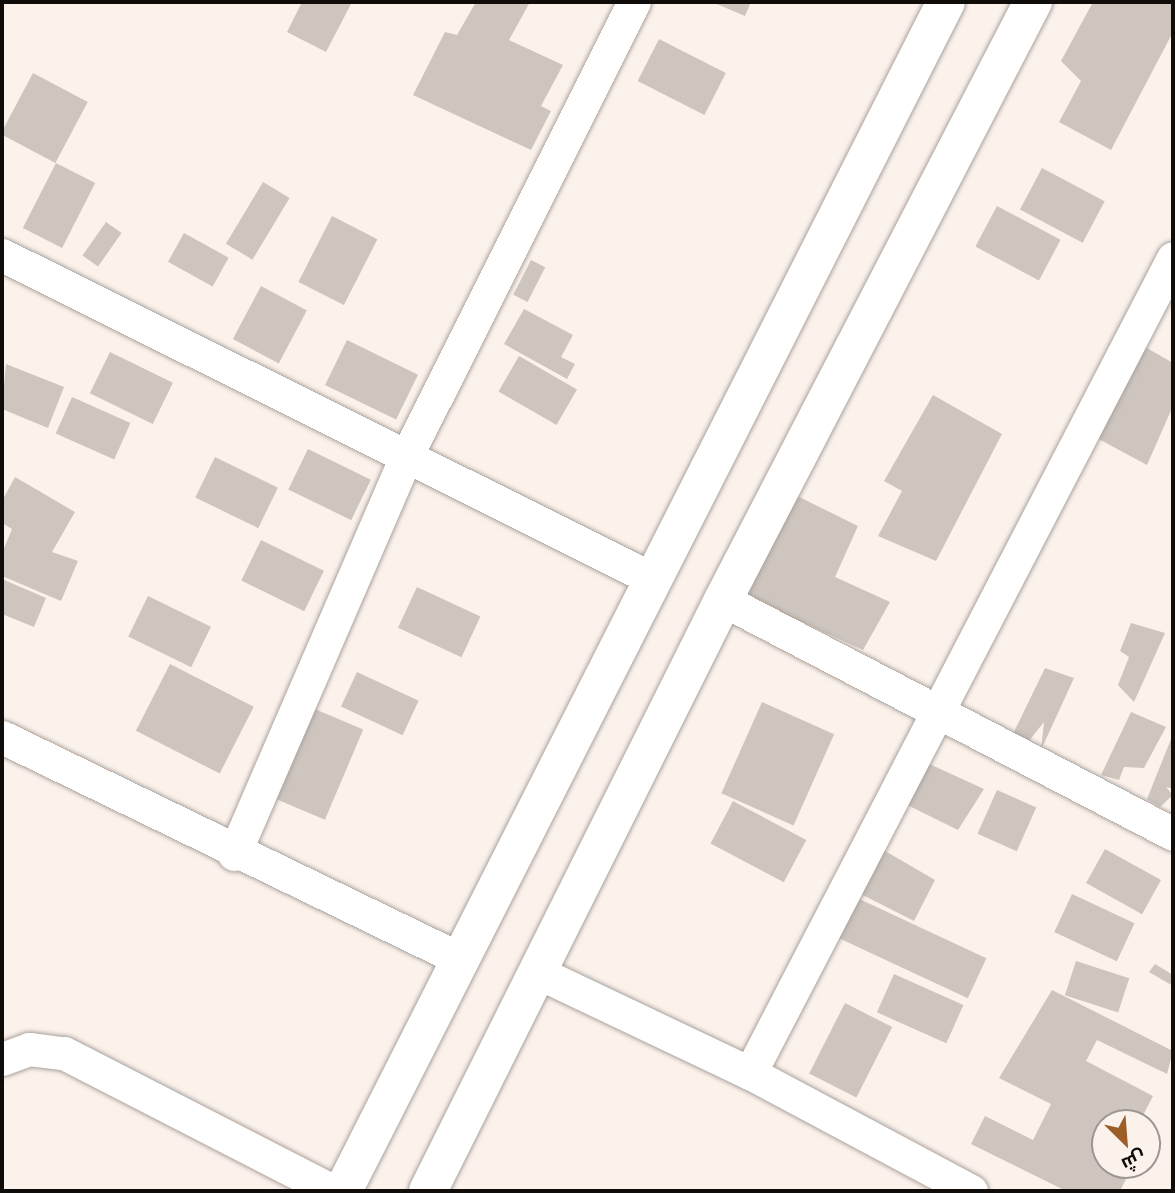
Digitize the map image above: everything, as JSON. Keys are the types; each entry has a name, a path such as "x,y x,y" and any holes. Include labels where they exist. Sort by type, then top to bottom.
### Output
{"street":[{"path":"234,854 404,461 634,2"},
{"path":"343,1191 946,2"},
{"path":"428,1191 723,600 1034,2"},
{"path":"2,255 404,461 653,579"},
{"path":"750,1073 934,710 1173,258"},
{"path":"723,600 1173,834"},
{"path":"2,737 234,854 460,959"},
{"path":"537,972 750,1073 971,1191"},
{"path":"2,1059 29,1049 64,1053 333,1191"}],"building":[{"path":"302,2 352,2 326,52 287,32"},
{"path":"476,2 530,2 509,40 563,65 541,106 551,111 531,150 413,95 445,32 457,35"},
{"path":"712,2 751,2 745,16"},
{"path":"1093,2 1173,4 1173,32 1111,150 1059,122 1081,81 1061,61"},
{"path":"659,39 726,73 704,115 638,81"},
{"path":"33,73 88,102 55,163 2,135"},
{"path":"56,163 95,183 62,248 23,228"},
{"path":"1042,168 1105,201 1083,243 1020,209"},
{"path":"263,182 290,198 252,260 226,244"},
{"path":"997,206 1061,240 1039,280 975,247"},
{"path":"332,216 377,239 344,305 298,282"},
{"path":"106,222 122,233 98,266 82,256"},
{"path":"184,233 229,258 213,287 168,262"},
{"path":"531,260 545,267 528,302 513,295"},
{"path":"261,286 307,310 279,363 233,339"},
{"path":"524,309 573,335 561,357 575,364 567,379 504,344"},
{"path":"347,340 418,375 396,420 325,385"},
{"path":"1140,344 1173,363 1173,406 1147,465 1093,436"},
{"path":"110,352 173,383 153,424 90,393"},
{"path":"519,356 577,390 557,425 498,392"},
{"path":"6,364 64,387 48,428 2,409"},
{"path":"933,395 1002,434 936,561 878,536 902,491 884,481"},
{"path":"72,397 130,423 114,460 56,434"},
{"path":"308,449 371,480 351,520 288,489"},
{"path":"215,457 278,488 258,528 195,497"},
{"path":"15,477 75,512 52,552 78,561 61,601 2,576 2,553 12,529 2,523 2,501"},
{"path":"781,488 858,526 835,577 890,602 863,650 741,594"},
{"path":"261,540 324,571 304,611 241,580"},
{"path":"2,579 46,598 34,627 2,614"},
{"path":"417,587 480,617 461,657 398,628"},
{"path":"148,596 211,627 191,667 128,636"},
{"path":"1131,623 1165,633 1134,702 1118,685 1129,657 1120,651"},
{"path":"170,664 254,707 220,774 136,731"},
{"path":"1045,668 1074,678 1041,750 1044,722 1028,742 1011,738"},
{"path":"357,672 419,701 403,735 341,706"},
{"path":"296,701 363,730 325,820 258,791"},
{"path":"762,702 834,734 793,825 721,793"},
{"path":"1131,712 1166,727 1144,768 1124,767 1119,780 1101,775"},
{"path":"1173,734 1173,789 1166,787 1173,795 1160,807 1147,799"},
{"path":"925,762 984,789 958,830 893,798"},
{"path":"997,790 1036,807 1017,851 977,834"},
{"path":"733,801 806,840 784,882 710,843"},
{"path":"880,848 935,880 914,921 847,887"},
{"path":"1105,849 1161,880 1142,914 1086,883"},
{"path":"1072,894 1135,923 1117,961 1054,932"},
{"path":"855,897 986,958 968,998 836,937"},
{"path":"1076,961 1129,978 1118,1013 1065,995"},
{"path":"1155,964 1173,975 1173,986 1149,972"},
{"path":"894,974 963,1005 946,1043 877,1012"},
{"path":"1052,990 1173,1051 1167,1074 1097,1040 1086,1061 1153,1096 1146,1109 1091,1109 1091,1179 1126,1179 1120,1191 1066,1191 971,1144 985,1116 1033,1140 1051,1104 999,1078"},
{"path":"845,1003 892,1027 856,1097 809,1073"}]}
